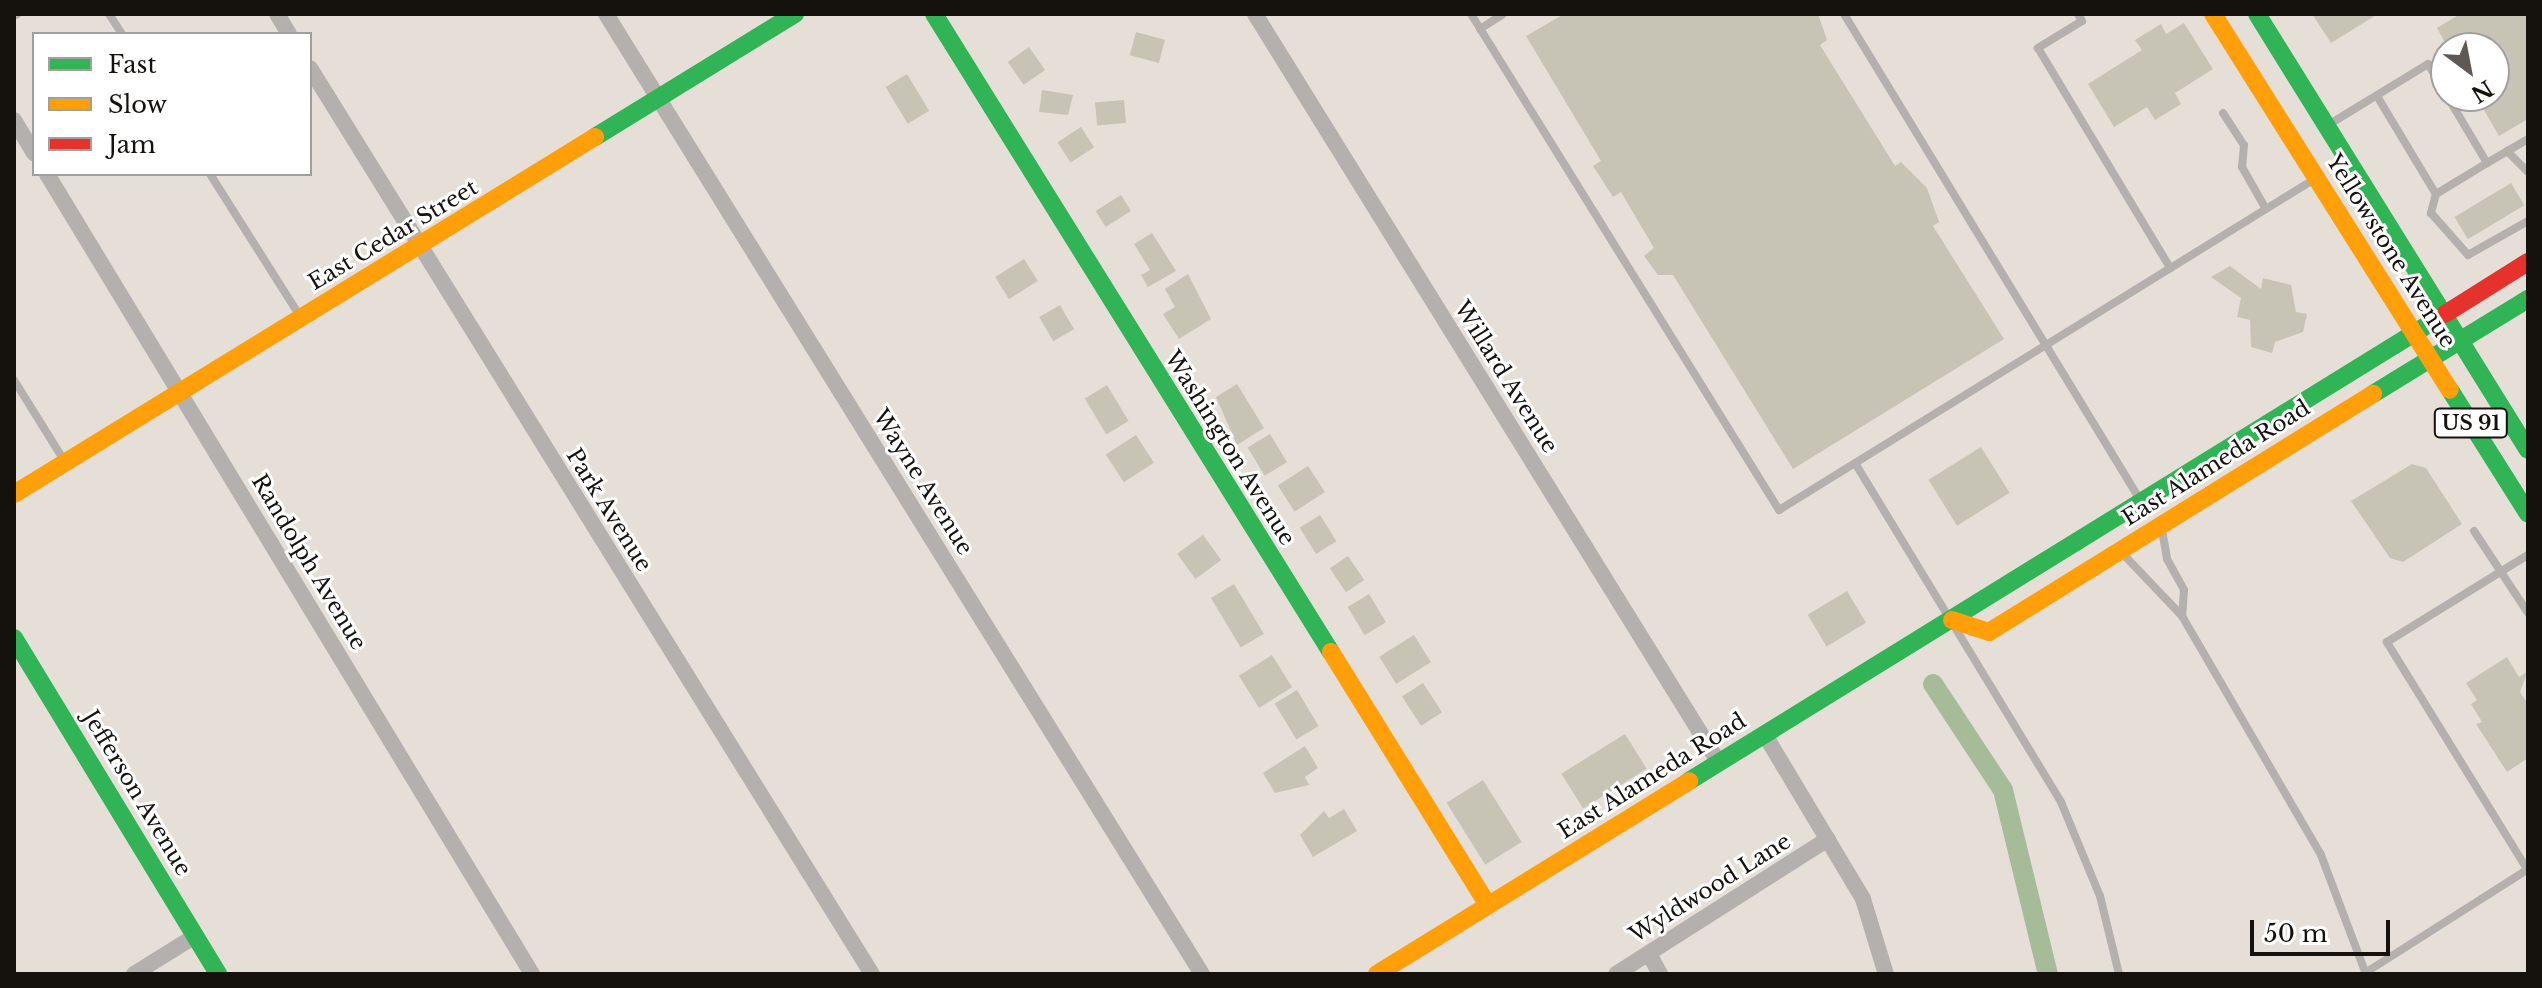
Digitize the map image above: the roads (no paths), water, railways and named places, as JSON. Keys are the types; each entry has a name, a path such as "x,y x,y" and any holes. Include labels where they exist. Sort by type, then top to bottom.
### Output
{"main road":[{"name":"East Cedar Street","path":"14,494 182,395 660,99 774,20 795,14"},
{"name":"Washington Avenue","path":"934,14 1488,905"},
{"name":"Yellowstone Avenue","path":"2213,14 2528,514"},
{"name":"Yellowstone Avenue","path":"2257,14 2528,450"},
{"name":"East Alameda Road","path":"1377,974 2528,262"},
{"name":"East Alameda Road","path":"1952,620 1989,632 2528,299"},
{"name":"Jefferson Avenue","path":"14,638 218,974"}],"street":[{"path":"277,14 288,32"},
{"name":"Wayne Avenue","path":"606,14 1202,974"},
{"name":"Willard Avenue","path":"1255,14 1719,763"},
{"name":"Park Avenue","path":"312,71 872,974"},
{"path":"14,120 32,150"},
{"name":"Randolph Avenue","path":"48,176 532,974"},
{"path":"1765,735 1863,899 1886,974"},
{"name":"Wyldwood Lane","path":"1616,974 1828,839"},
{"path":"134,974 195,936"},
{"path":"1649,954 1660,974"}],"lane":[{"path":"109,14 121,32"},
{"path":"1471,14 1779,510 2317,177"},
{"path":"1480,29 1503,14"},
{"path":"1844,14 2142,502"},
{"path":"2078,14 2082,21 2038,48 2170,268"},
{"path":"2327,126 2428,64 2430,67"},
{"path":"2377,96 2436,194"},
{"path":"2457,112 2487,163"},
{"path":"2223,113 2244,145 2242,167 2266,209"},
{"path":"2528,139 2436,194 2431,213 2468,255 2528,221"},
{"path":"2507,151 2528,172"},
{"path":"211,176 302,319"},
{"path":"14,380 66,463"},
{"path":"1855,463 2061,802 2100,896 2119,974"},
{"path":"2161,525 2167,559 2184,590 2182,616"},
{"path":"2474,531 2528,613"},
{"path":"2119,551 2182,616 2321,855 2366,973 2528,869 2387,642 2528,555"}],"waterway":[{"path":"1933,684 2003,790 2048,974"}]}
